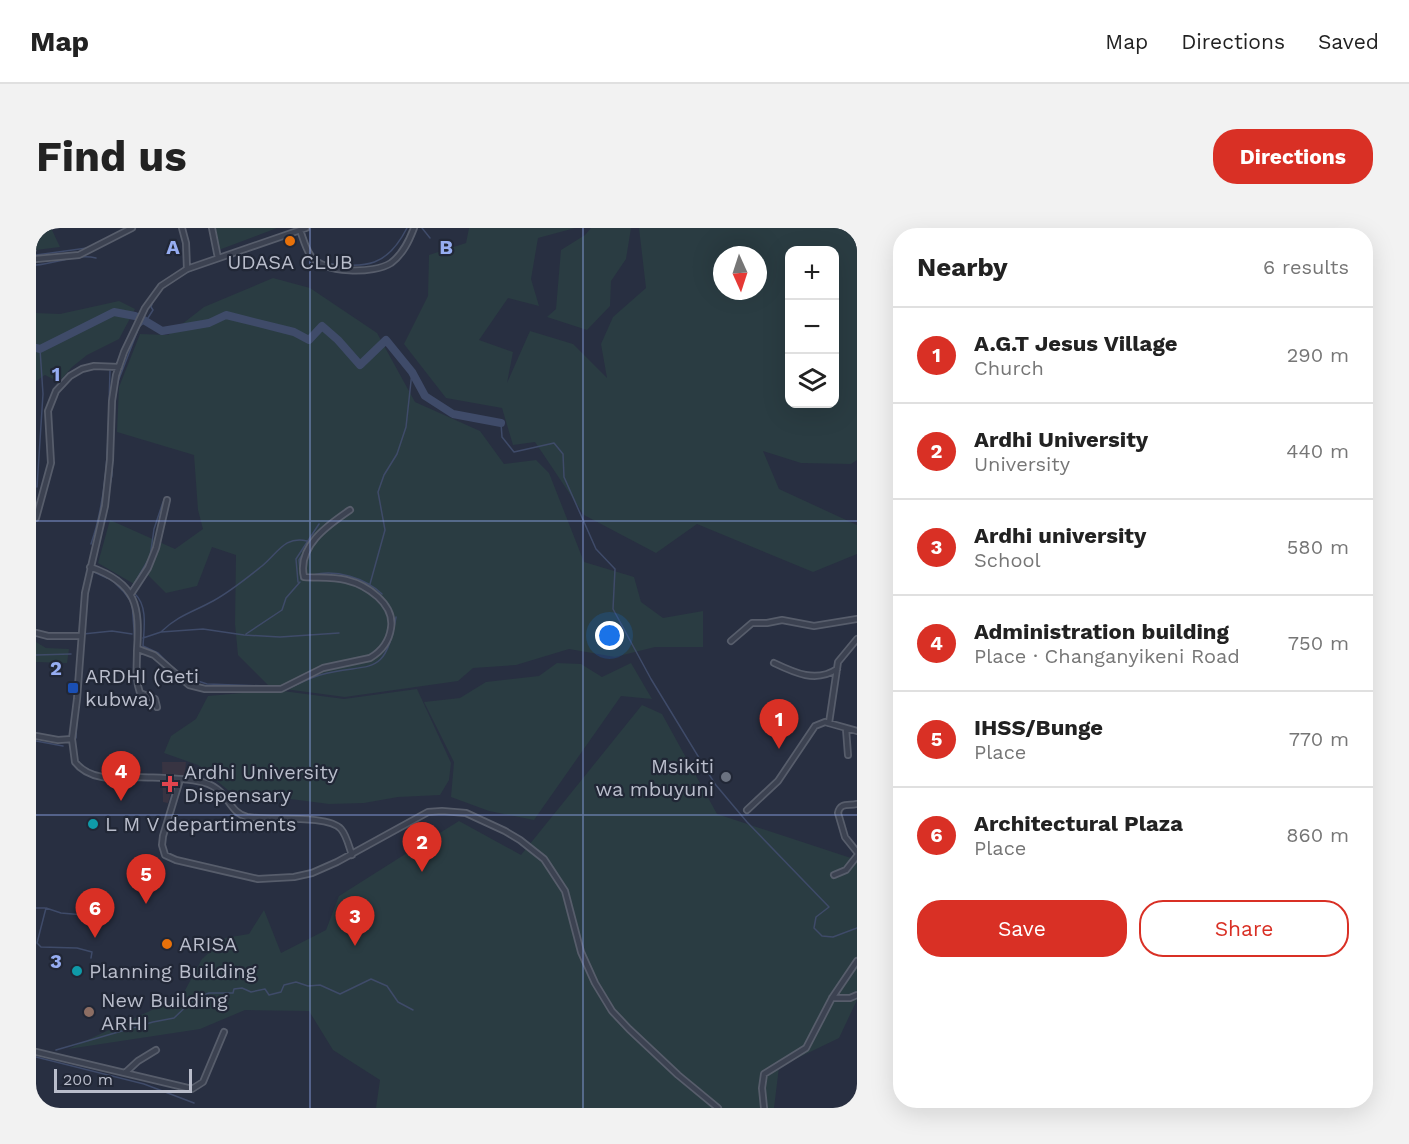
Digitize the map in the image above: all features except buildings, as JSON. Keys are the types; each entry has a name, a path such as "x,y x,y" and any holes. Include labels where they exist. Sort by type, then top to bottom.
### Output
{"street":[{"path":"36,259 79,255 132,228"},
{"path":"182,228 186,243 187,269"},
{"path":"212,228 218,258"},
{"path":"306,228 187,269 161,286 145,308 136,327 119,367 112,401 106,500 85,593 72,740 75,762 90,774 102,777 200,781 215,786 234,810 245,816 334,824 344,834 352,855"},
{"path":"300,230 314,259 329,267 362,271 382,268 392,262 405,249 414,228"},
{"path":"36,518 38,498 51,463 48,411 56,391 70,376 82,369 94,366 119,367"},
{"path":"131,594 148,568 156,548 167,500"},
{"path":"138,649 154,655 189,685 215,690 281,689 323,668 370,658 377,654 386,644 390,633 392,617 387,607 365,588 346,580 304,577 303,573 303,561 315,539 324,528 350,510"},
{"path":"90,567 109,575 131,594 137,606 136,668 139,690 143,695 155,699 157,707"},
{"path":"731,641 752,623 782,620 814,626 857,619"},
{"path":"36,633 48,636 81,636"},
{"path":"829,723 838,660 857,639"},
{"path":"774,663 794,673 812,676 827,675 837,669"},
{"path":"747,810 778,781 815,726 825,722 857,731"},
{"path":"846,729 848,755"},
{"path":"36,736 58,741 72,740"},
{"path":"177,780 179,783 162,845 165,855 243,876 266,880 312,873 352,855 417,817 442,811 466,813 487,821 520,840 544,859 565,891 581,952 595,983 612,1011 678,1075 718,1108"},
{"path":"834,875 846,870 857,854 845,837 838,813 840,807 857,804"},
{"path":"764,1108 762,1079 764,1074 806,1048 832,998 857,961"},
{"path":"832,998 850,998 857,995"},
{"path":"36,1052 196,1088 203,1082 224,1032"},
{"path":"126,1072 156,1050"}],"shaded area":[{"path":"36,228 51,228 60,247 36,250"},
{"path":"213,228 277,228 216,251"},
{"path":"469,228 575,228 538,238 531,279 539,306 508,298 479,340 513,352 507,383 530,331 573,344 607,378 601,344 613,317 646,288 639,228 857,228 857,460 851,464 801,463 763,451 779,489 857,525 857,554 813,572 697,524 656,553 584,515 535,442 513,445 502,408 446,398 404,344 428,296 429,255 466,243"},
{"path":"591,228 631,228 626,259 611,281 610,306 587,330 547,317 556,309 561,250 585,235"},
{"path":"273,278 310,288 377,333 415,402 480,431 504,464 536,460 549,473 584,562 634,577 641,602 663,618 703,611 703,647 655,647 615,657 569,649 516,665 473,668 458,681 345,697 270,687 238,655 235,624 236,555 212,547 197,586 166,593 148,575 134,584 98,563 110,520 175,549 203,529 198,510 194,455 117,432 119,387 140,334 168,335 204,307"},
{"path":"119,301 135,309 119,339 87,355 59,382 45,375 36,381 36,313 60,314"},
{"path":"36,642 46,648 69,649 67,663 36,662"},
{"path":"557,663 581,664 602,677 631,663 652,699 621,696 534,820 489,811 451,797 454,762 424,702 460,698 486,682 539,676"},
{"path":"417,689 451,763 449,780 440,795 398,797 364,803 329,804 229,791 198,765 164,753 171,736 196,719 208,696 275,690 344,699"},
{"path":"642,705 662,714 717,814 857,860 857,1000 839,1038 779,1067 774,1108 376,1108 380,1080 333,1050 309,1011 245,1010 200,1029 68,1049 182,996 202,959 225,938 249,934 264,910 281,953 326,930 339,896 407,853 405,843 422,844 459,821 521,855"},
{"name":"Ardhi University Dispensary","path":"162,762 186,762 184,780 172,788 168,803 163,802"}],"waterway":[{"path":"326,263 353,265 374,262 392,251 407,228"},
{"path":"422,228 430,238"},
{"path":"303,230 309,248"},
{"path":"222,259 285,237"},
{"path":"36,255 87,248"},
{"path":"36,265 81,257 96,258"},
{"path":"185,273 195,269"},
{"path":"117,384 139,327 153,310 151,307 153,301"},
{"path":"36,348 40,349 114,312 135,316"},
{"path":"142,319 162,331 209,323 226,315 294,332 309,340 322,326 360,365 386,340 412,372 425,396 453,414 501,423"},
{"path":"37,487 43,394 40,349"},
{"path":"91,544 105,480 110,371"},
{"path":"370,584 385,530 378,492 384,475 397,454 406,427 412,372"},
{"path":"100,535 112,475 115,394"},
{"path":"501,423 502,437 514,452 554,443 563,454 564,477 596,549 615,569 613,609 651,679 715,784 747,822 829,907 816,917 814,928 822,936 833,937 857,928"},
{"path":"123,583 131,589 150,557 154,529 163,502"},
{"path":"298,582 296,559 319,524"},
{"path":"162,631 180,617 232,589 287,543 307,541"},
{"path":"302,555 299,560 301,579 303,578"},
{"path":"92,571 107,578"},
{"path":"313,575 331,573 350,576 367,583 382,594"},
{"path":"112,580 132,603 135,643"},
{"path":"246,634 282,610 286,598 300,582"},
{"path":"135,594 144,611 143,646 158,653 177,672"},
{"path":"289,688 316,676 372,665 380,660 392,637 396,617"},
{"path":"143,638 161,632 203,629 280,637 339,633"},
{"path":"83,634 112,631 132,634"},
{"path":"36,655 71,654"},
{"path":"180,675 207,684 267,686"},
{"path":"76,738 77,717"},
{"path":"36,741 63,746"},
{"path":"36,908 45,908"},
{"path":"84,915 61,913 46,908 37,943 41,947 77,948 92,952 91,958"},
{"path":"56,1050 174,1018 194,999 209,993 233,993 234,989 242,988 251,992 265,989 269,995 281,992 284,985 296,982 308,986 320,985 340,994 371,979 387,986 398,1002 413,1010"},
{"path":"36,1057 144,1084 194,1103"}],"place":[{"name":"UDASA CLUB","path":"290,241"},
{"name":"ARDHI (Geti kubwa)","path":"73,688"},
{"name":"A.G.T Jesus Village","path":"779,749"},
{"name":"Msikiti wa mbuyuni","path":"726,777"},
{"name":"Ardhi University Dispensary","path":"170,784"},
{"name":"Administration building","path":"121,801"},
{"name":"L M V departiments","path":"93,824"},
{"name":"Ardhi University","path":"422,872"},
{"name":"IHSS/Bunge","path":"146,904"},
{"name":"Architectural Plaza","path":"95,938"},
{"name":"ARISA","path":"167,944"},
{"name":"Ardhi university","path":"355,946"},
{"name":"Planning Building","path":"77,971"},
{"name":"New Building ARHI","path":"89,1012"}]}
